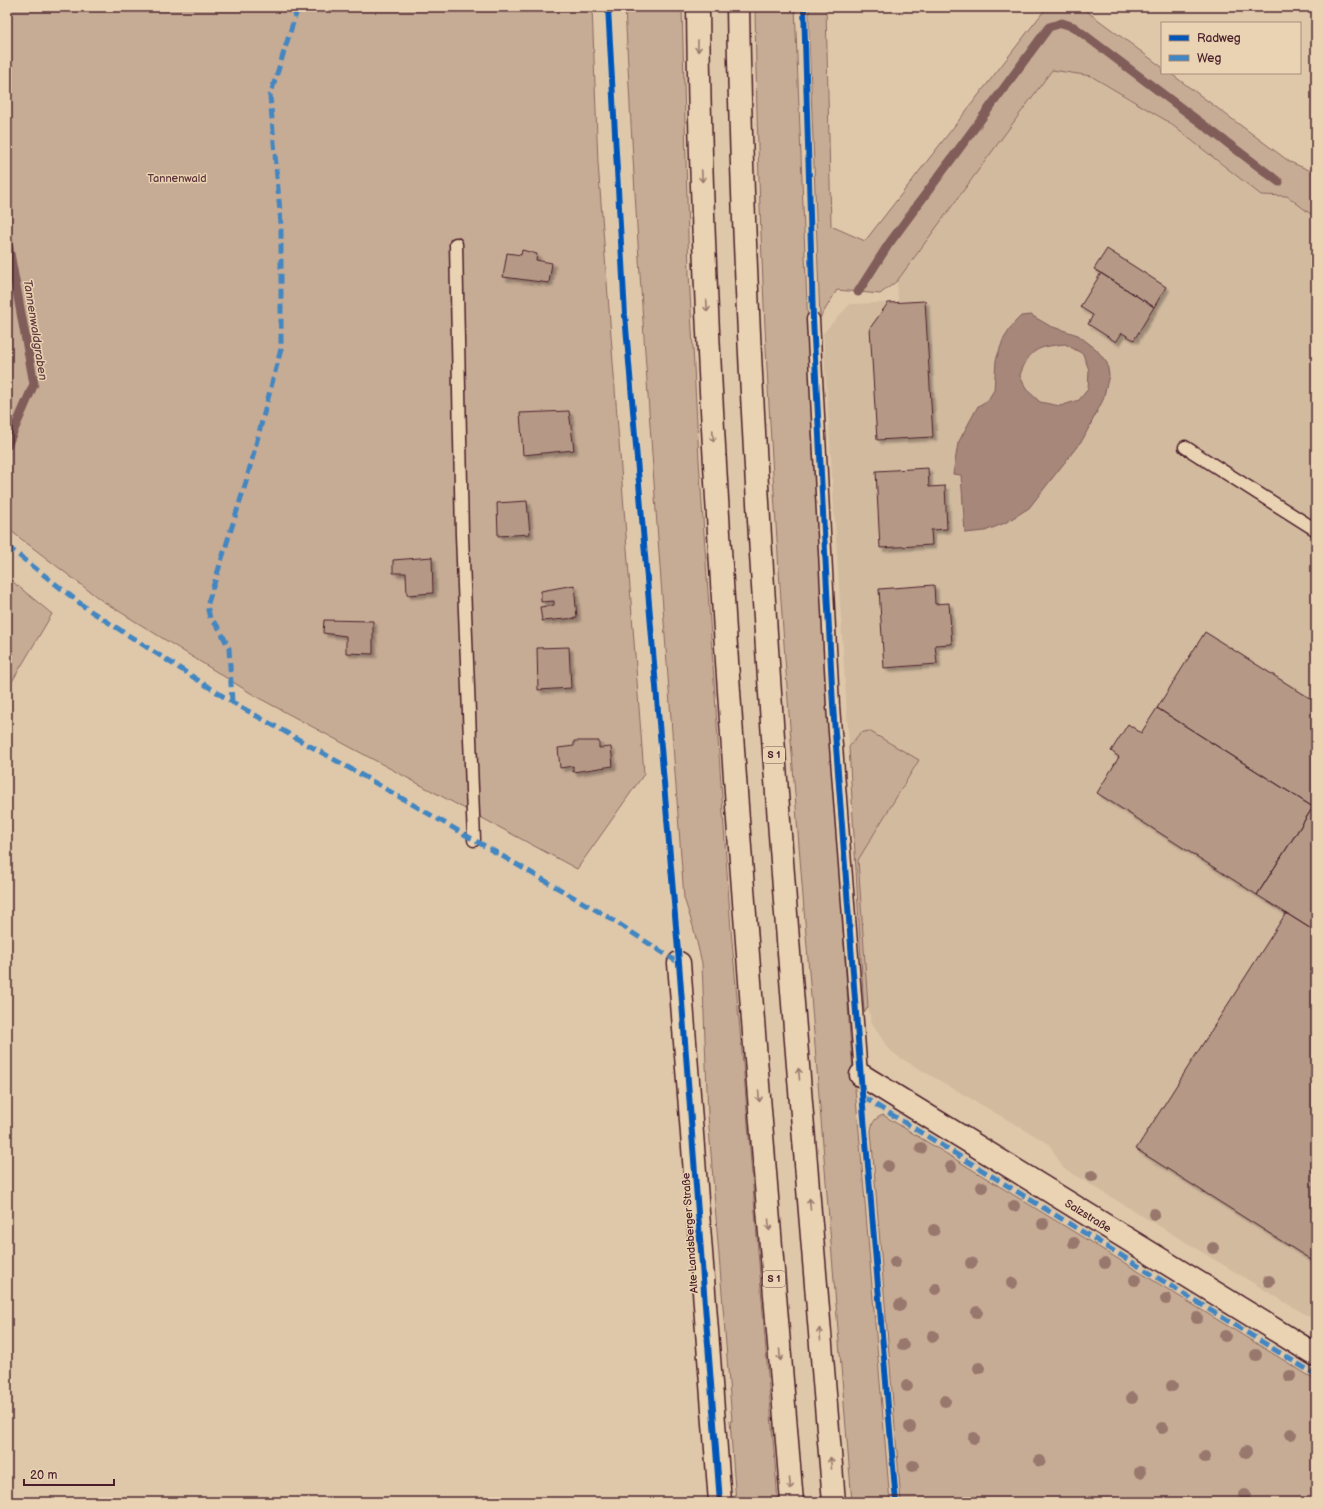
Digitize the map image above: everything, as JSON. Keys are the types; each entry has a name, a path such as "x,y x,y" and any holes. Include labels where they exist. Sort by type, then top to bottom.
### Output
{"main road":[{"name":"S 1","path":"698,7 699,117 714,464 754,1033 792,1502"},
{"name":"S 1","path":"738,7 739,88 747,295 755,454 774,760 834,1502"},
{"name":"Alte Landsberger Straße","path":"679,963 720,1502"},
{"name":"Salzstraße","path":"861,1076 1316,1355"}],"lane":[{"path":"456,244 462,535 474,840"},
{"path":"813,319 833,706 861,1076"},
{"path":"1185,447 1316,530"}],"shaded area":[{"path":"1052,70 1091,76 1167,121 1261,195 1287,196 1316,218 1316,1321 1063,1168 1049,1144 897,1056 887,1047 871,1021 868,1007 858,860 919,761 860,733 849,747 823,333 850,304 898,302 897,281"},
{"path":"1031,315 1050,326 1078,335 1096,349 1107,363 1109,375 1103,400 1083,439 1029,508 1005,523 985,531 965,533 961,475 953,474 958,443 978,406 988,400 994,390 996,360 1003,340 1014,323 1021,316","holes":["1065,344 1083,354 1089,370 1088,389 1079,400 1060,406 1040,402 1026,389 1020,375 1027,359 1036,350 1048,346"]}],"green space":[{"name":"Tannenwald","path":"7,7 592,7 598,163 644,774 577,869 257,697 101,600 7,528"},
{"path":"625,7 682,7 689,274 699,460 731,930 778,1502 736,1502 730,1421 732,1421 708,1115 702,963 693,926 684,898 644,341"},
{"path":"755,7 795,7 813,454 850,1037 890,1502 852,1502 798,830 773,477 761,242"},
{"path":"809,7 826,7 831,226 865,241 1047,7 1081,7 1161,66 1161,74 1171,74 1290,162 1316,173 1316,218 1287,196 1261,195 1167,121 1091,76 1052,70 897,281 880,294 837,290 820,318"},
{"path":"7,577 52,614 7,690"},
{"path":"869,731 919,760 858,860 868,1007 864,1012 849,747 860,733"},
{"path":"883,1115 1316,1380 1316,1502 901,1502 871,1131 874,1121"}],"building":[{"path":"1107,249 1166,287 1154,307 1094,269"},
{"path":"522,250 537,254 536,260 552,263 549,283 503,277 507,253 521,255"},
{"path":"1101,273 1154,307 1134,340 1122,333 1116,342 1088,324 1093,315 1080,307"},
{"path":"925,301 933,437 877,440 870,328 888,303"},
{"path":"569,411 574,450 523,455 520,413"},
{"path":"928,468 929,487 945,486 947,529 931,530 932,545 880,548 876,471"},
{"path":"527,501 530,534 498,536 497,503"},
{"path":"432,557 433,593 407,595 406,573 393,573 393,560"},
{"path":"574,585 577,618 542,621 540,607 554,605 554,601 541,602 541,591"},
{"path":"934,585 935,604 949,603 952,644 935,645 937,664 884,668 879,589"},
{"path":"324,620 373,621 373,654 346,653 346,636 323,633"},
{"path":"1205,632 1316,702 1316,809 1157,708"},
{"path":"569,647 571,688 538,690 537,648"},
{"path":"1157,708 1313,807 1257,895 1097,793 1119,757 1111,751 1128,724 1141,733"},
{"path":"574,741 599,741 599,748 611,747 613,766 573,772 573,766 560,768 558,748 574,746"},
{"path":"1313,807 1316,809 1316,932 1257,895"},
{"path":"1286,913 1316,932 1316,1263 1136,1149"}],"waterway":[{"path":"858,292 888,245 1049,27 1062,23 1074,27 1279,182"},
{"name":"Tannenwaldgraben","path":"7,237 34,384 7,446"}],"marked path":[{"path":"232,702 229,648 219,628 210,618 207,606 246,482 281,349 281,224 270,96 298,7"},
{"path":"7,546 86,608 232,702 608,917 679,963"},
{"path":"863,1097 1316,1375"}],"cycle path":[{"path":"608,7 625,315 679,963 720,1502"},
{"path":"804,7 813,319 833,706 863,1106 896,1502"}]}
